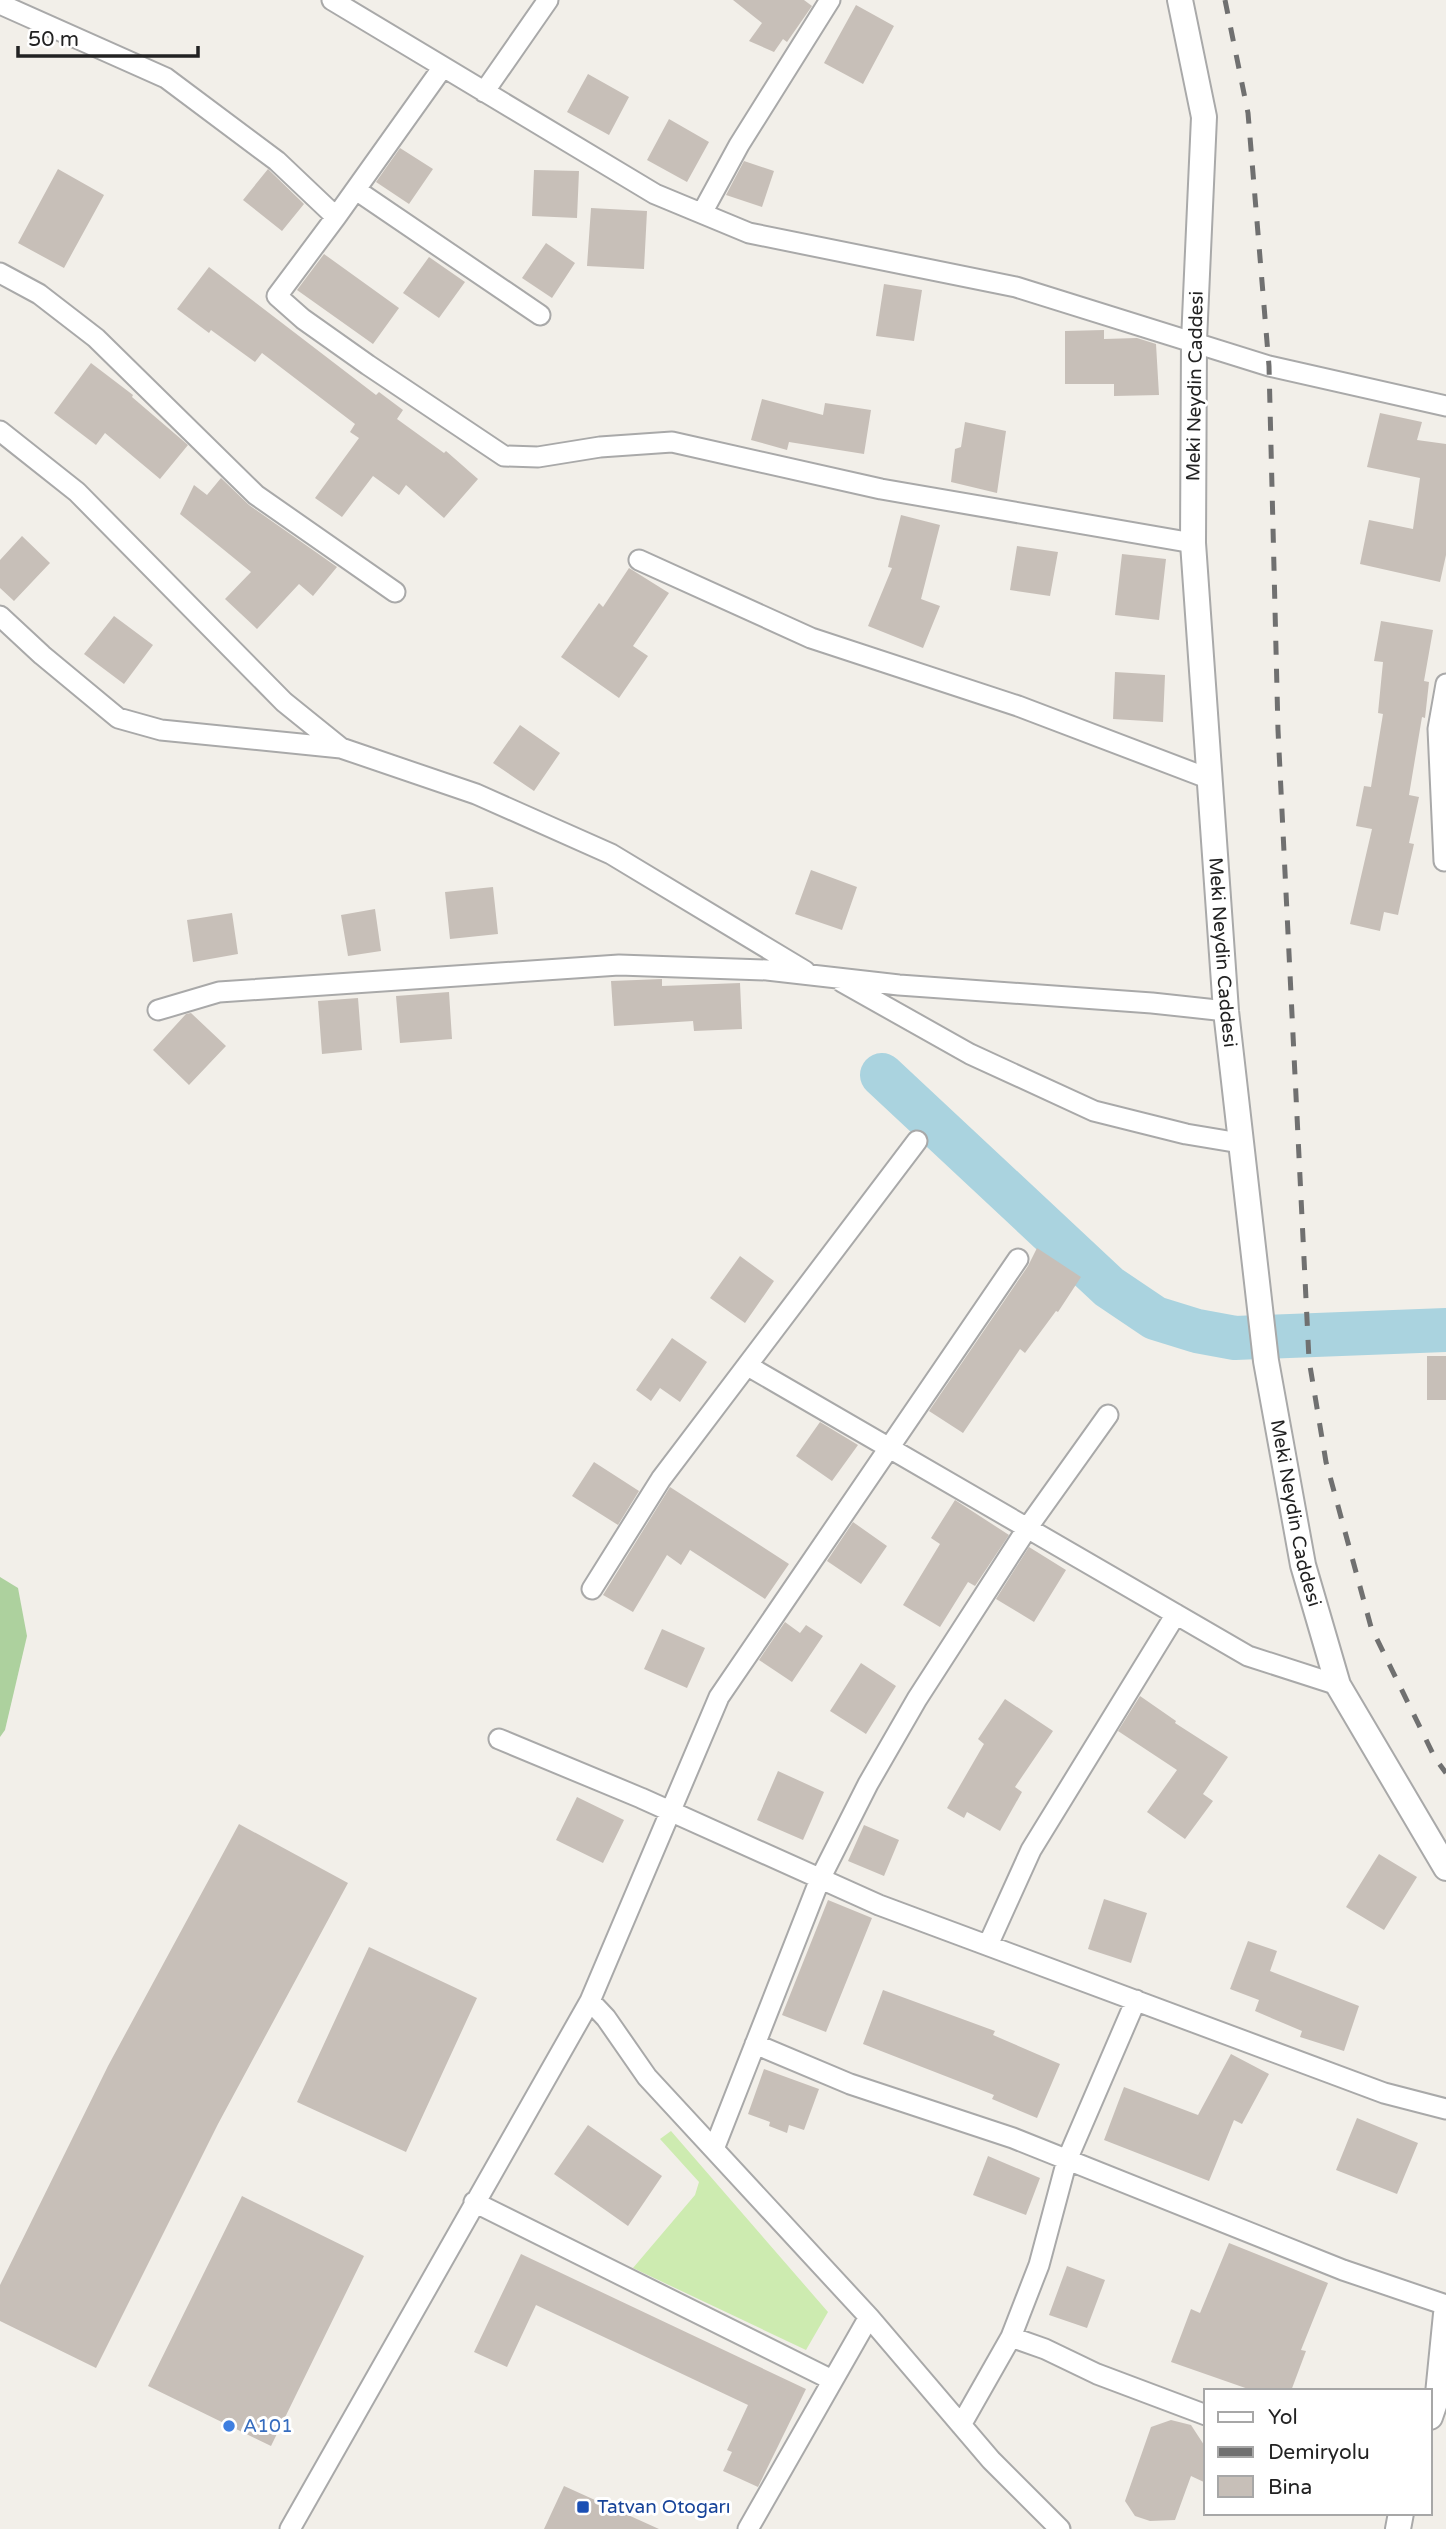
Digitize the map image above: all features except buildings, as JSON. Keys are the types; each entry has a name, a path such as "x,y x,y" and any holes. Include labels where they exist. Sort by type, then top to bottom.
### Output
{"street":[{"path":"332,0 655,194 749,233 1016,286 1269,366 1446,406"},
{"path":"484,92 548,0"},
{"path":"702,214 739,145 830,0"},
{"name":"Meki Neydin Caddesi","path":"1180,0 1204,117 1194,341 1193,543 1226,1011 1266,1361 1303,1565 1338,1685 1446,1868"},
{"path":"0,4 166,78 278,161 336,217"},
{"path":"443,67 277,296 303,319 368,365 504,456 538,457 600,447 672,442 881,489 1193,543"},
{"path":"356,190 540,315"},
{"path":"0,272 39,294 96,338 256,495 394,592"},
{"path":"0,431 77,492 284,702 341,748"},
{"path":"639,560 811,639 1018,706 1210,779"},
{"path":"0,616 118,718 161,730 341,748 476,794 611,854 810,975"},
{"path":"1444,861 1438,729 1446,684"},
{"path":"158,1010 219,992 619,965 767,970 1226,1011"},
{"path":"834,977 970,1054 1094,1111 1186,1135 1240,1143"},
{"path":"592,1589 661,1479 917,1141"},
{"path":"289,2529 590,2001 719,1697 1018,1259"},
{"path":"748,1366 1248,1656 1338,1685"},
{"path":"714,2150 820,1879 868,1784 917,1699 1027,1527 1108,1415"},
{"path":"988,1945 1031,1850 1176,1614"},
{"path":"499,1739 670,1811 879,1905 1384,2093 1446,2109"},
{"path":"961,2425 1012,2337 1039,2265 1067,2160 1136,2000"},
{"path":"590,2001 606,2018 647,2077 870,2317 990,2460 1060,2529"},
{"path":"755,2044 850,2084 1013,2138 1343,2270 1446,2305"},
{"path":"474,2202 832,2380"},
{"path":"1432,2413 1442,2395 1446,2314"},
{"path":"748,2529 870,2317"},
{"path":"1012,2337 1045,2349 1097,2374 1204,2415"}],"green space":[{"path":"0,1577 18,1588 27,1636 5,1730 0,1737"},
{"path":"671,2131 828,2312 806,2350 633,2268 695,2195 699,2182 660,2139"}],"waterway":[{"path":"882,1075 1109,1287 1155,1318 1197,1331 1235,1338 1446,1330"}],"railway":[{"path":"1225,0 1248,113 1269,366 1278,730 1309,1360 1326,1462 1371,1627 1435,1758 1446,1773"}],"place":[{"name":"A101","path":"229,2426"},
{"name":"Tatvan Otogarı","path":"583,2507"}]}
